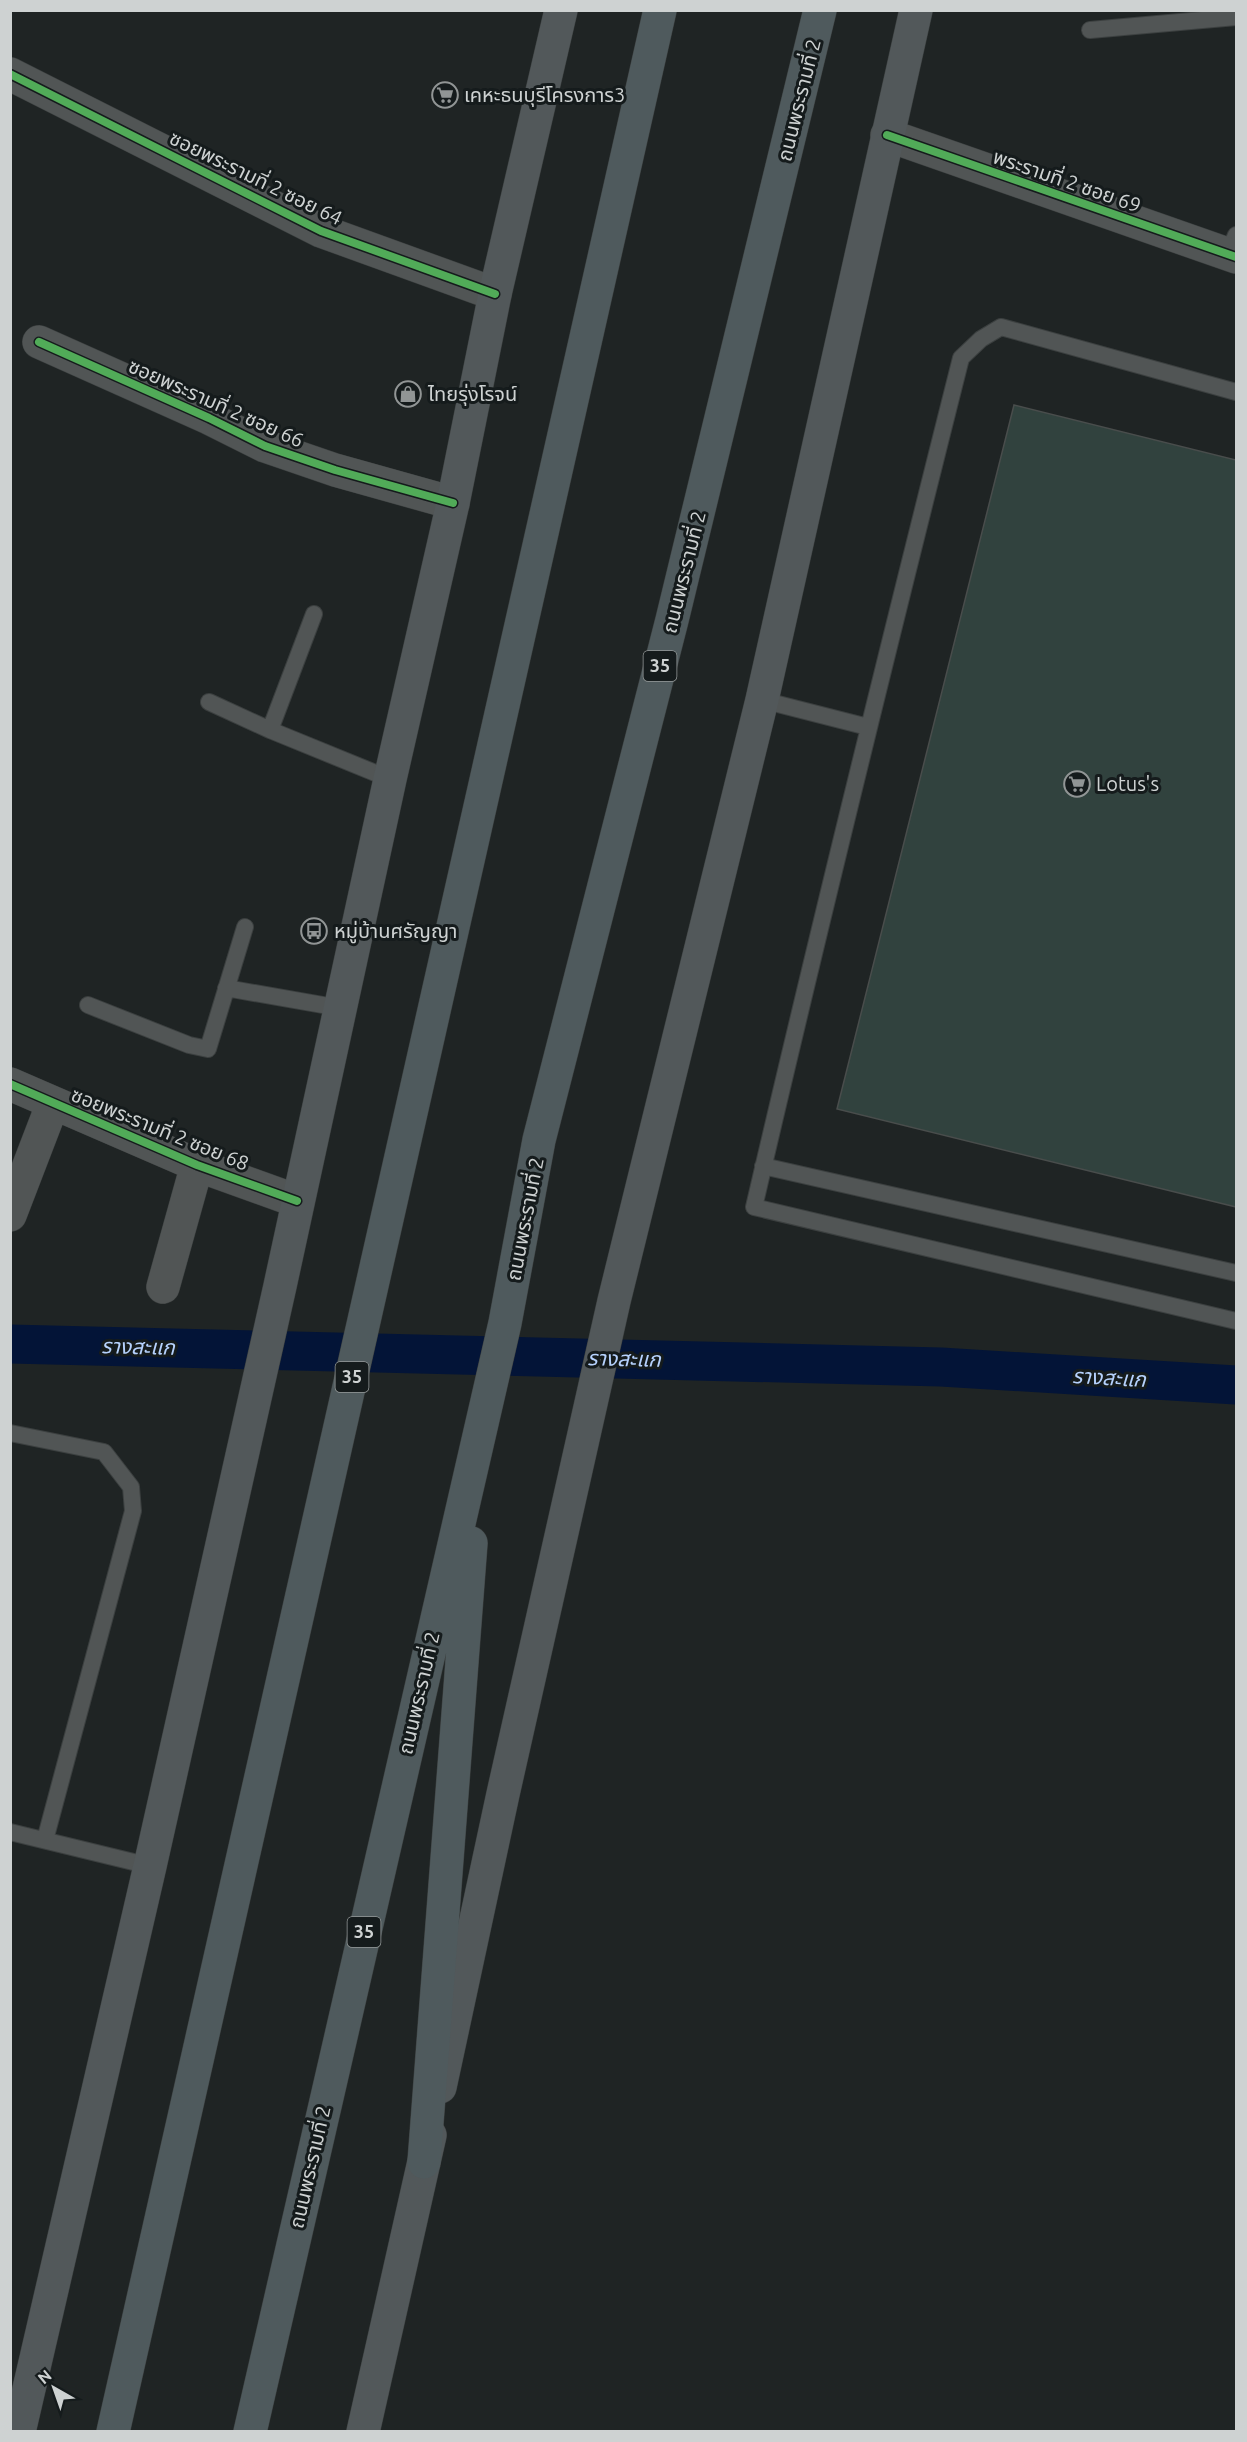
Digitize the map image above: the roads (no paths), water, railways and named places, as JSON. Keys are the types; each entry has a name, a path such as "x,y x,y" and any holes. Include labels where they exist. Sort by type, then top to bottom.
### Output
{"highway":[{"name":"35","path":"113,2432 660,10"},
{"name":"ถนนพระรามที่ 2","path":"250,2432 505,1323 539,1140 675,608 820,10"},
{"path":"424,2162 479,1433"}],"main road":[{"path":"19,2432 150,1866 256,1383 280,1286 339,1008 453,503 495,294 561,10"},
{"path":"363,2432 614,1301 762,700 916,10"}],"street":[{"name":"ซอยพระรามที่ 2 ซอย 64","path":"10,74 321,231 495,294"},
{"name":"พระรามที่ 2 ซอย 69","path":"887,135 1234,248"},
{"name":"ซอยพระรามที่ 2 ซอย 66","path":"39,342 209,418 265,446 335,470 453,503"},
{"name":"ซอยพระรามที่ 2 ซอย 68","path":"10,1084 197,1165 297,1201"},
{"path":"10,1215 53,1103"},
{"path":"164,1287 197,1165"}],"lane":[{"path":"1090,30 1236,16"},
{"path":"1236,392 1000,327 981,339 961,358 868,727 754,1207 1236,1321"},
{"path":"270,730 314,614"},
{"path":"762,700 868,727"},
{"path":"208,702 390,779"},
{"path":"88,1005 189,1045 208,1049 245,927"},
{"path":"226,988 339,1008"},
{"path":"764,1166 1236,1273"},
{"path":"10,1433 104,1452 131,1487 133,1511 45,1840"},
{"path":"10,1832 150,1866"}],"waterway":[{"name":"รางสะแก","path":"10,1344 941,1367 1236,1385"}],"place":[{"name":"เคหะธนบุรีโครงการ3","path":"445,95"},
{"name":"ไทยรุ่งโรจน์","path":"408,394"},
{"name":"Lotus's","path":"1077,784"},
{"name":"หมู่บ้านศรัญญา","path":"314,931"}]}
